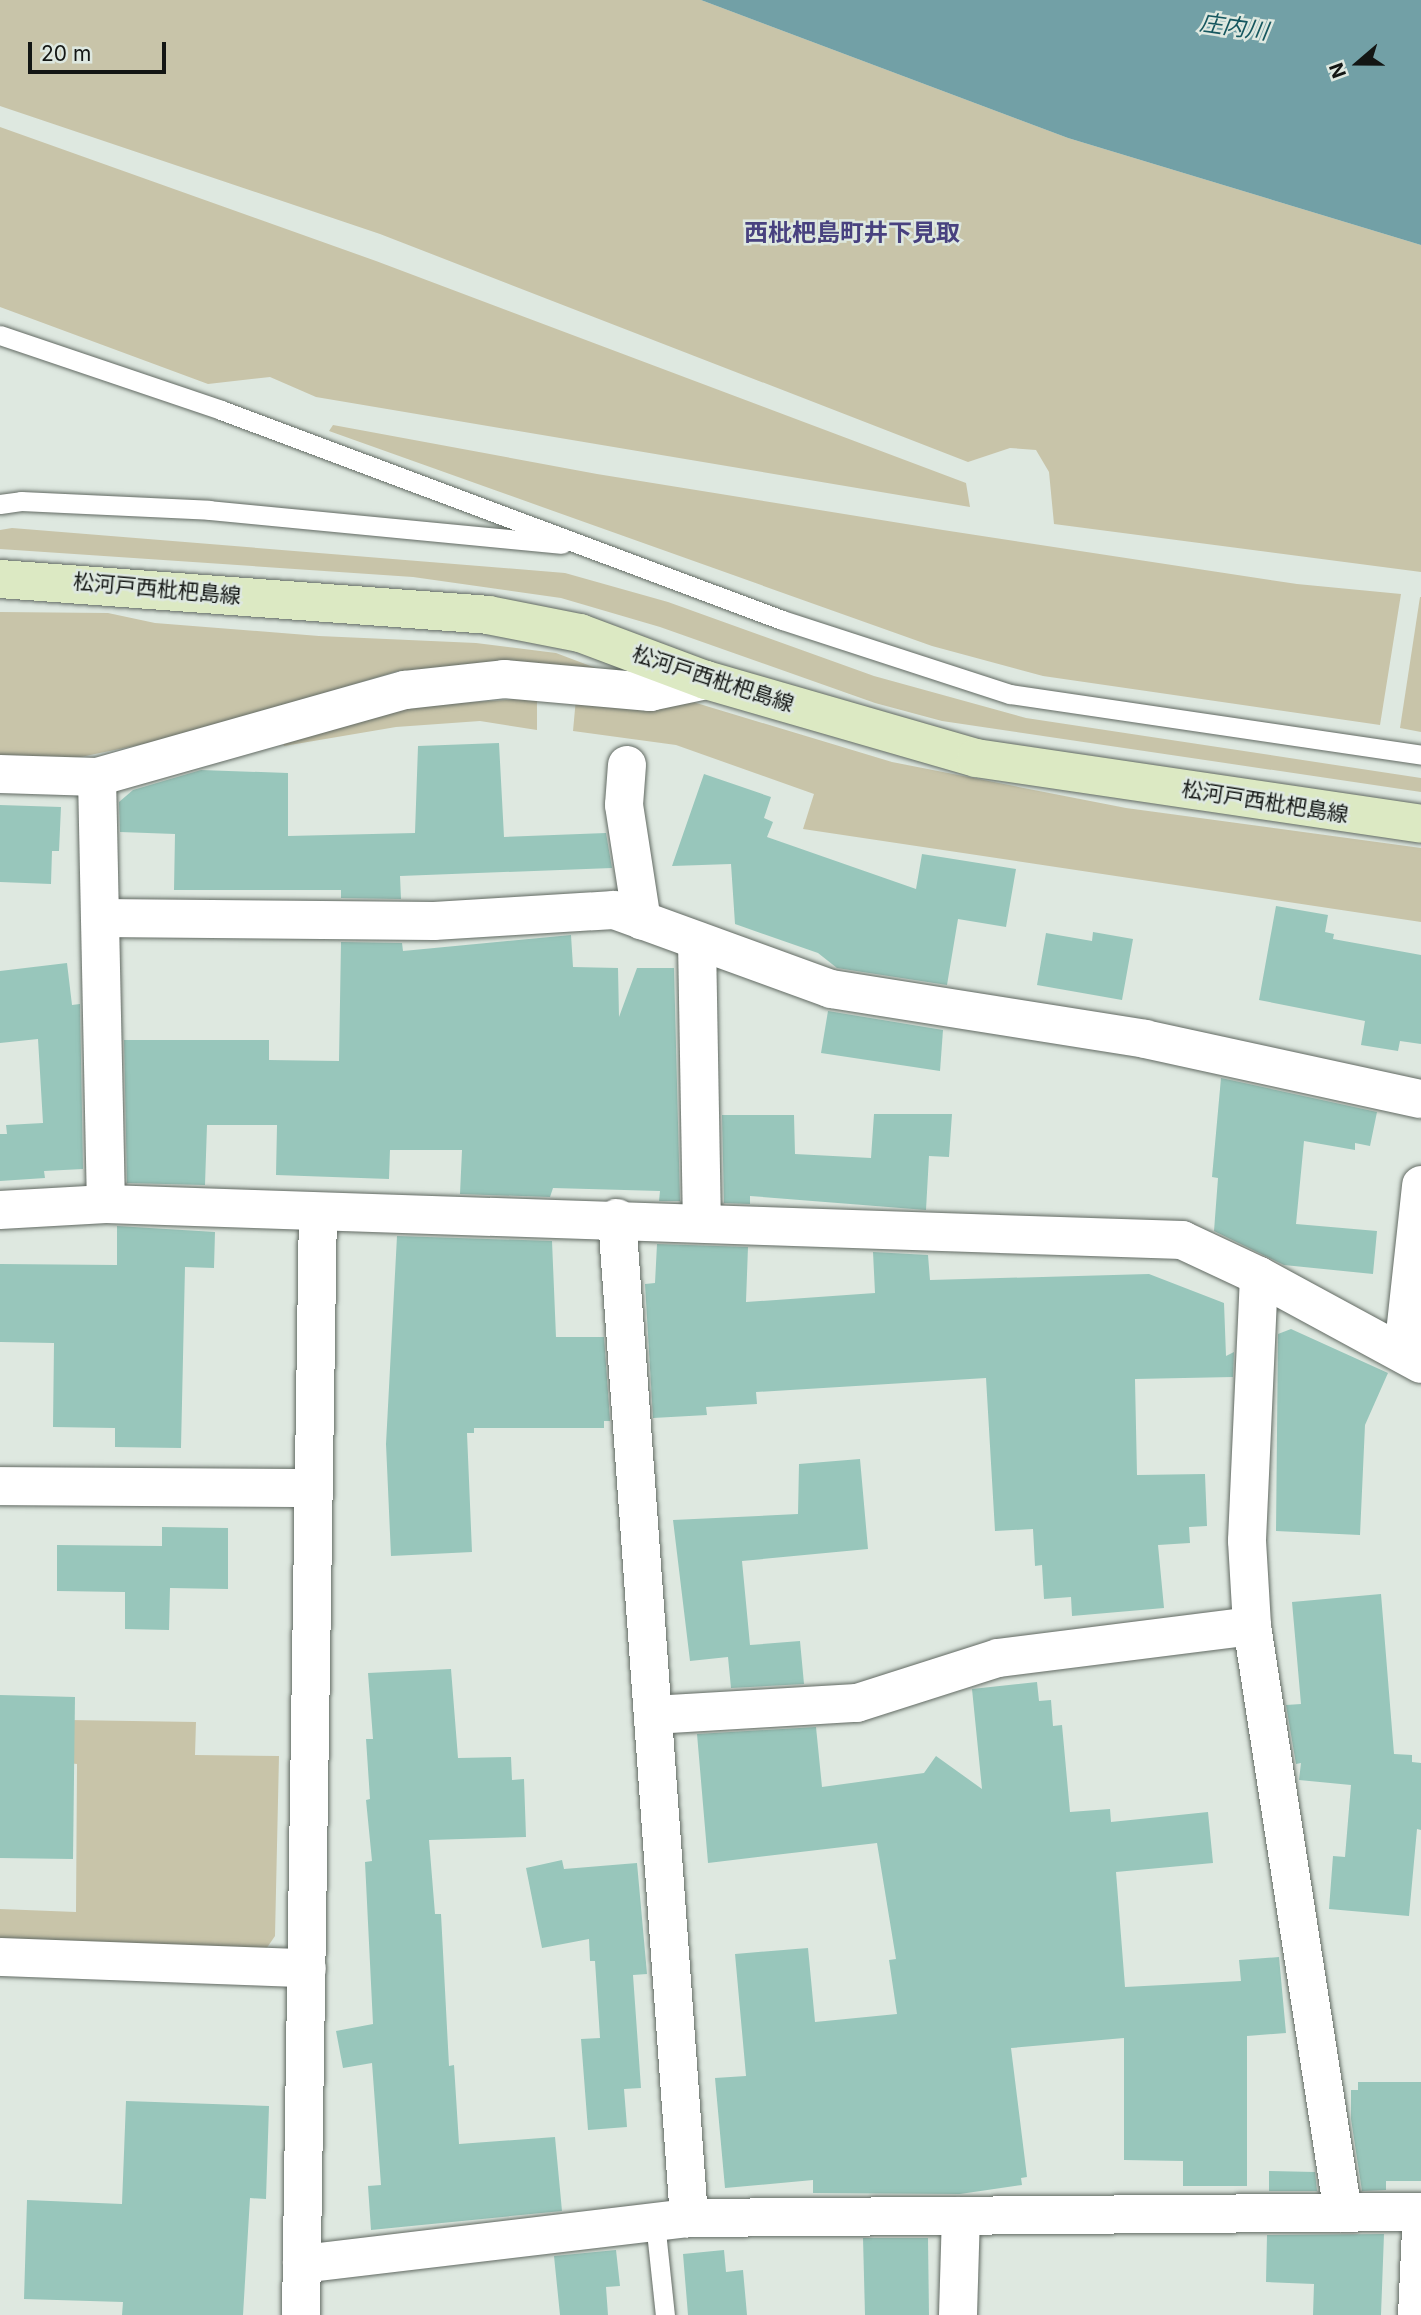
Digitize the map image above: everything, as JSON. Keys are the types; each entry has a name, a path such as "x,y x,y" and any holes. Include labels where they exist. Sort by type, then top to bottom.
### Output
{"main road":[{"name":"松河戸西枇杷島線","path":"0,579 488,615 580,633 706,680 976,758 1421,824"}],"street":[{"path":"0,774 97,776 405,690 504,680 650,692 706,680"},
{"path":"627,765 624,804 642,921"},
{"path":"97,776 106,1204"},
{"path":"100,918 434,921 614,910 831,989 1145,1039 1421,1099"},
{"path":"697,941 702,1222"},
{"path":"0,1210 106,1204 318,1212 617,1218 1182,1240 1259,1276 1412,1358 1421,1185"},
{"path":"301,2315 318,1212"},
{"path":"617,1218 653,1716 672,2220"},
{"path":"1259,1276 1247,1541 1252,1626 1343,2213"},
{"path":"0,1486 314,1488"},
{"path":"653,1716 857,1703 998,1658 1252,1626"},
{"path":"0,1957 307,1968"},
{"path":"302,2264 672,2220 1421,2212"},
{"path":"958,2315 961,2216"},
{"path":"1417,2315 1421,2230"}],"lane":[{"path":"0,335 221,410 782,620 1010,694 1421,755"},
{"path":"0,504 21,501 209,510 587,547"},
{"path":"665,2315 672,2220"}],"shaded area":[{"path":"0,0 701,0 1068,138 1421,245 1421,572 1054,524 1049,472 1036,450 1010,448 968,462 380,234 0,106"},
{"path":"0,127 376,261 966,483 970,507 316,397 270,377 208,384 0,307"},
{"path":"333,425 597,474 943,530 1297,584 1401,594 1380,725 1043,676 932,646 329,431"},
{"path":"12,528 565,573 668,602 874,676 1026,718 1421,778 1421,792 942,721 875,703 660,627 561,598 413,577 0,549 0,530"},
{"path":"1421,597 1421,732 1400,728"},
{"path":"0,612 108,613 155,623 319,636 476,643 556,653 609,673 500,668 398,671 173,738 66,760 0,755"},
{"path":"537,698 537,730 480,721 396,727 284,746 283,741 413,706"},
{"path":"576,698 693,702 892,762 1126,808 1421,848 1421,922 803,829 814,794 676,745 573,731"},
{"path":"69,1720 196,1722 195,1755 279,1756 275,1936 264,1952 0,1941 0,1909 76,1912 77,1764 68,1763"}],"water":[{"name":"庄内川","path":"701,0 1421,0 1421,245 1068,138"}],"building":[{"path":"499,743 504,837 606,833 612,868 400,876 401,899 341,898 341,890 174,890 175,834 120,832 119,802 133,790 201,770 288,773 288,836 415,833 418,746"},
{"path":"704,774 771,797 764,818 773,822 767,837 916,889 922,854 1016,869 1006,927 958,919 947,985 837,968 818,953 735,924 731,864 672,866"},
{"path":"0,805 61,807 59,851 52,851 51,884 0,882"},
{"path":"1276,906 1328,915 1325,932 1334,934 1333,939 1421,955 1421,1044 1400,1041 1398,1051 1361,1045 1365,1021 1259,1000"},
{"path":"1093,932 1133,939 1122,1000 1037,985 1046,933 1092,941"},
{"path":"571,935 573,967 618,968 619,1017 637,968 674,968 680,1201 659,1201 660,1191 553,1188 550,1197 460,1194 462,1150 390,1150 389,1179 276,1175 277,1125 207,1125 205,1185 127,1183 124,1040 269,1040 269,1060 339,1061 341,942 402,943 403,951"},
{"path":"67,963 72,1005 80,1004 83,1169 44,1171 45,1178 0,1181 0,1134 7,1134 6,1125 43,1123 38,1039 0,1043 0,971"},
{"path":"828,1011 943,1030 940,1071 821,1053"},
{"path":"1221,1078 1377,1112 1370,1146 1355,1143 1355,1150 1304,1141 1296,1224 1377,1231 1373,1274 1284,1265 1214,1231 1218,1178 1212,1177"},
{"path":"874,1114 952,1114 949,1157 929,1156 926,1210 750,1196 750,1204 724,1203 722,1115 794,1115 795,1154 871,1158"},
{"path":"117,1226 215,1232 214,1268 185,1267 181,1448 115,1447 115,1428 53,1427 54,1343 0,1342 0,1264 117,1265"},
{"path":"397,1236 552,1241 556,1337 604,1337 610,1421 604,1421 604,1428 474,1428 474,1433 467,1433 472,1552 391,1556 386,1444"},
{"path":"657,1244 748,1247 746,1302 875,1293 873,1252 928,1255 930,1280 1149,1274 1224,1303 1226,1356 1234,1352 1233,1377 1135,1379 1137,1475 1205,1474 1207,1526 1189,1527 1190,1543 1158,1545 1164,1608 1072,1616 1071,1597 1044,1599 1042,1565 1035,1566 1033,1529 995,1531 986,1378 756,1392 757,1404 706,1407 707,1415 653,1418 645,1284 655,1283"},
{"path":"1291,1329 1388,1373 1365,1425 1360,1535 1276,1531 1278,1334"},
{"path":"860,1459 868,1549 742,1561 750,1645 800,1641 804,1684 731,1688 728,1657 690,1661 673,1520 798,1514 799,1464"},
{"path":"162,1527 228,1528 228,1589 170,1588 169,1630 125,1629 125,1592 57,1591 57,1545 162,1546"},
{"path":"1381,1594 1394,1754 1412,1755 1412,1762 1421,1763 1421,1830 1417,1829 1409,1916 1329,1909 1333,1856 1345,1857 1351,1785 1299,1780 1301,1763 1296,1764 1286,1705 1301,1704 1292,1602"},
{"path":"451,1669 458,1758 511,1757 512,1780 524,1779 526,1837 429,1840 435,1914 441,1914 449,2066 454,2065 459,2144 555,2137 562,2211 371,2230 368,2186 381,2185 372,2063 343,2068 336,2031 373,2024 365,1862 372,1861 366,1800 370,1799 366,1739 373,1739 368,1673"},
{"path":"1037,1682 1039,1701 1051,1700 1053,1726 1062,1725 1070,1812 1110,1809 1111,1822 1208,1812 1213,1863 1116,1872 1125,1987 1241,1981 1239,1960 1279,1957 1286,2033 1247,2036 1247,2186 1183,2186 1183,2161 1124,2160 1124,2038 1011,2048 1027,2177 1021,2178 1022,2185 960,2194 813,2193 813,2180 725,2188 715,2078 746,2076 735,1954 808,1948 815,2022 897,2014 889,1960 896,1959 877,1843 708,1863 697,1734 816,1727 822,1787 924,1773 936,1756 982,1789 972,1689"},
{"path":"0,1695 75,1697 73,1859 0,1858"},
{"path":"562,1860 564,1869 637,1863 647,1974 633,1975 641,2088 624,2089 627,2127 588,2130 581,2039 600,2038 595,1961 590,1961 589,1939 542,1948 526,1868"},
{"path":"1358,2082 1421,2082 1421,2181 1386,2181 1386,2190 1362,2191 1351,2119 1351,2090 1358,2090"},
{"path":"126,2101 269,2106 266,2199 250,2198 243,2315 122,2315 123,2302 24,2299 27,2200 122,2204"},
{"path":"1269,2171 1315,2172 1317,2191 1269,2191"},
{"path":"1384,2234 1381,2315 1313,2315 1314,2284 1266,2282 1267,2235"},
{"path":"863,2238 928,2238 929,2315 865,2315"},
{"path":"616,2250 620,2286 606,2287 608,2315 560,2315 554,2256"},
{"path":"724,2250 726,2272 743,2270 747,2315 688,2315 683,2254"}],"district":[{"name":"西枇杷島町井下見取","path":"852,233"}]}
